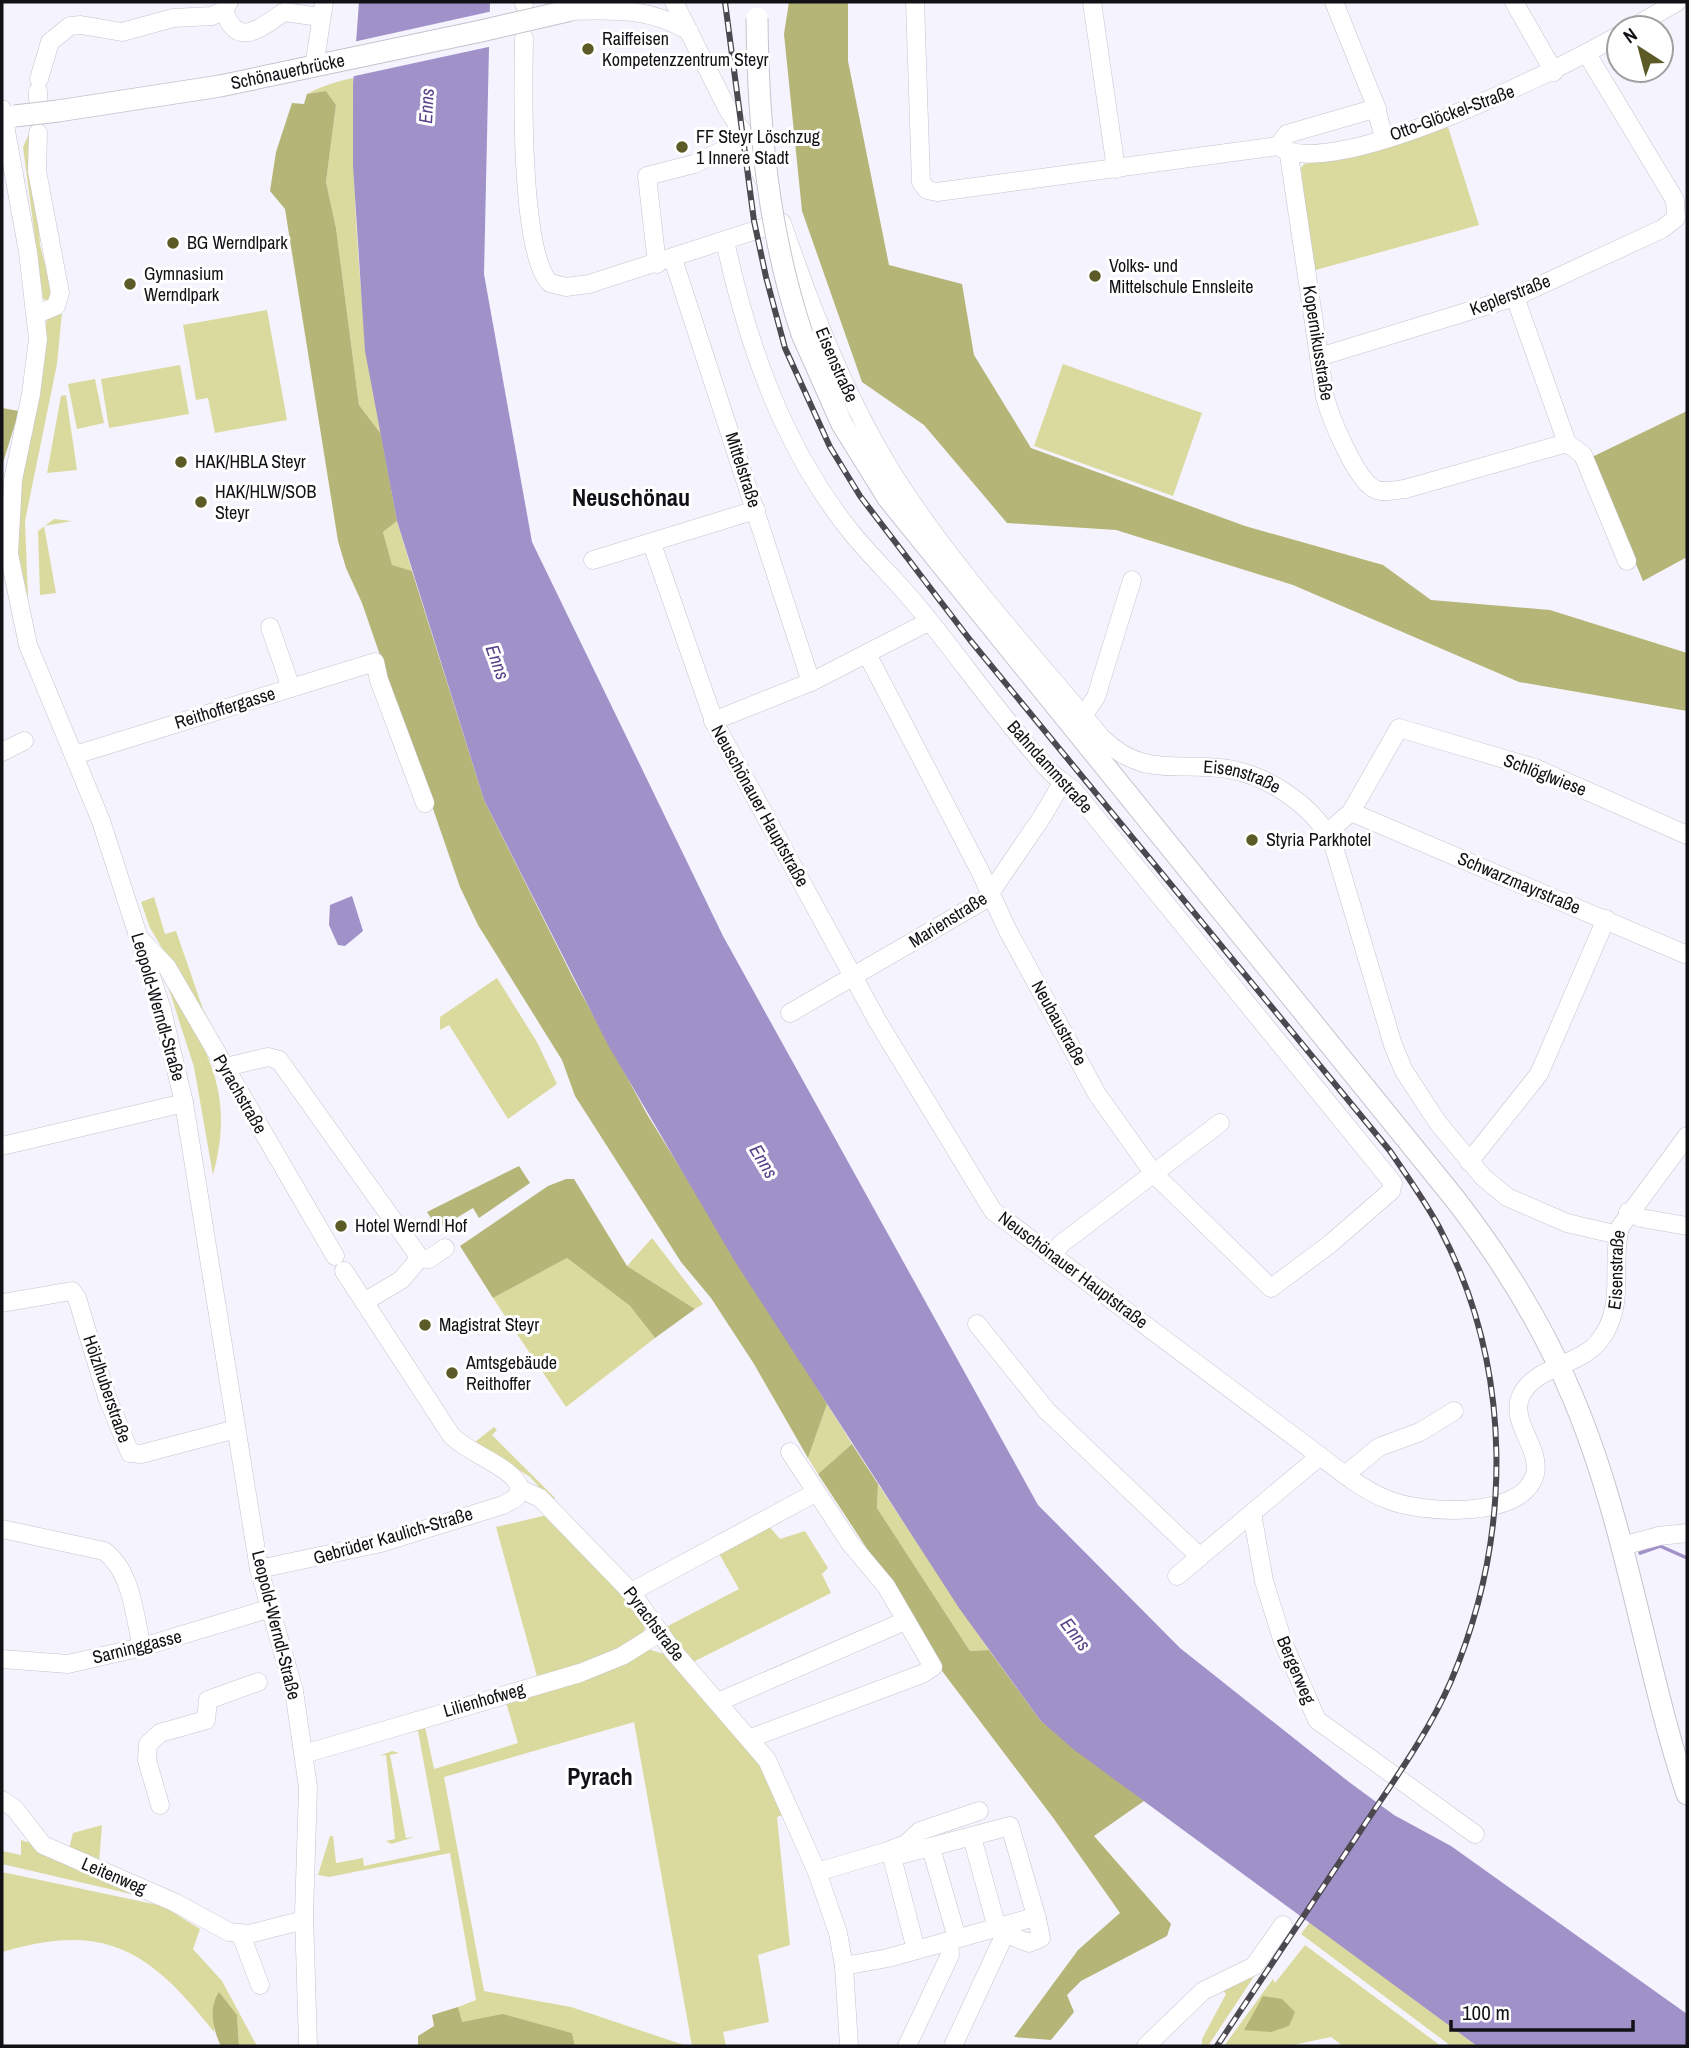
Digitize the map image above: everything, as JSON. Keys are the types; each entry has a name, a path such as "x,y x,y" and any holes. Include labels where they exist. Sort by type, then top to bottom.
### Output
{"main road":[{"name":"Schönauerbrücke","path":"5,116 58,111 220,86 576,6"},
{"name":"Eisenstraße","path":"758,10 761,120 771,206 784,273 802,334 842,424 888,498 1464,1210 1529,1307 1560,1366 1577,1407 1622,1546 1687,1794"}],"street":[{"name":"Eisenstraße","path":"653,2 689,31"},
{"name":"Eisenstraße","path":"674,2 727,108 747,139 832,360 888,464 943,542 1083,716 1121,754 1157,767 1240,772 1293,798 1328,832 1398,1059 1417,1093 1469,1162 1496,1188 1520,1205 1567,1223 1618,1235 1618,1294 1611,1319 1593,1347 1560,1366"},
{"name":"Otto-Glöckel-Straße","path":"915,2 921,182 927,190 937,192 1283,150 1322,153 1384,138 1478,106 1553,72 1605,44"},
{"path":"1092,2 1116,169"},
{"path":"1334,2 1377,108 1384,138"},
{"path":"1514,2 1553,72"},
{"path":"1656,14 1677,2"},
{"path":"38,90 50,42 70,26 81,25 122,32 173,19 204,18 226,6 230,24 251,33 259,31 284,12 322,9 314,67"},
{"path":"576,6 640,10 667,18 689,31"},
{"path":"524,38 523,101 532,226 541,272 556,286 589,284 665,262 781,222"},
{"name":"Keplerstraße","path":"1319,357 1515,297 1662,229 1676,218 1675,201 1587,54"},
{"name":"Otto-Glöckel-Straße","path":"1283,150 1287,134 1377,108"},
{"name":"Leopold-Werndl-Straße","path":"5,116 37,314 36,366 13,480 9,554 28,645 101,821 162,1010 184,1103 259,1569 268,1609 294,1691 309,1787 304,1920 308,2046"},
{"path":"37,133 37,171 60,293 56,306 37,314"},
{"name":"Mittelstraße","path":"747,139 694,164 647,176 665,262 755,510 811,682"},
{"name":"Kopernikusstraße","path":"1283,150 1323,388 1334,424 1366,482 1380,491 1429,483 1566,443"},
{"name":"Bahndammstraße","path":"725,241 753,348 794,445 815,482 850,531 1048,769 1076,793 1180,924 1295,1059 1390,1177 1393,1186 1391,1191 1330,1244"},
{"path":"1515,297 1566,443 1583,455 1627,561"},
{"path":"593,560 652,544 755,510"},
{"name":"Neuschönauer Hauptstraße","path":"652,544 713,721 901,1061 993,1211 1345,1475 1388,1500 1423,1509 1490,1506 1514,1501 1527,1490 1536,1467 1519,1414 1520,1398 1535,1380 1560,1366"},
{"path":"1083,716 1096,696 1132,580"},
{"path":"713,721 811,682 928,622"},
{"path":"270,627 291,688"},
{"name":"Neubaustraße","path":"867,654 990,895 1097,1094 1154,1174 1270,1288 1330,1244"},
{"name":"Reithoffergasse","path":"75,755 375,662 379,680 425,803"},
{"name":"Schlöglwiese","path":"1351,812 1399,728 1535,768 1687,835"},
{"path":"2,752 24,741"},
{"name":"Marienstraße","path":"790,1013 963,914 990,895 1062,783"},
{"path":"1328,832 1351,812"},
{"name":"Schwarzmayrstraße","path":"1351,812 1687,955"},
{"path":"1469,1162 1539,1074 1606,919"},
{"name":"Pyrachstraße","path":"138,938 167,967 294,1190 451,1435 466,1449 513,1476 520,1489 540,1498 631,1592 659,1633 751,1738 771,1768 817,1872 838,1933 844,1966 849,2046"},
{"path":"226,1067 268,1057 279,1060 420,1258 429,1259 445,1248"},
{"path":"2,1146 184,1103"},
{"path":"1052,1256 1061,1244 1220,1123"},
{"path":"1618,1235 1628,1212 1687,1136"},
{"path":"1628,1212 1641,1218 1687,1226"},
{"path":"364,1302 401,1280 420,1258"},
{"name":"Hölzlhuberstraße","path":"2,1303 72,1291 77,1298 107,1397 130,1453 141,1454 236,1429"},
{"path":"977,1324 1046,1411 1200,1557"},
{"path":"1345,1475 1379,1447 1420,1432 1454,1411"},
{"path":"751,1738 922,1674 933,1667 886,1586 850,1544 790,1452"},
{"path":"1177,1576 1320,1456"},
{"name":"Gebrüder Kaulich-Straße","path":"259,1569 404,1536 503,1505 516,1498 520,1489"},
{"path":"631,1592 815,1493"},
{"name":"Bergerweg","path":"1252,1513 1264,1581 1283,1642 1317,1720 1475,1834"},
{"path":"2,1529 104,1551 116,1559 123,1572 142,1647"},
{"path":"1622,1546 1660,1536 1687,1534"},
{"name":"Sarninggasse","path":"2,1659 68,1664 142,1647 268,1609"},
{"path":"718,1702 905,1621"},
{"name":"Lilienhofweg","path":"304,1754 580,1673 622,1656 659,1633"},
{"path":"160,1805 147,1760 148,1744 160,1733 205,1720 208,1700 258,1682"},
{"name":"Leitenweg","path":"2,1800 15,1809 38,1842 55,1852 115,1875 176,1903 220,1929 241,1935"},
{"path":"889,1855 920,1831 979,1811"},
{"path":"817,1872 931,1848 1010,1826 1037,1919 844,1966"},
{"path":"953,2046 1004,1936 972,1837"},
{"path":"907,2046 950,1955 953,1940 931,1848"},
{"path":"889,1855 916,1950"},
{"path":"260,1985 241,1935 304,1920"},
{"path":"1146,2046 1203,1991 1254,1966 1283,1925"}],"green space":[{"path":"353,78 358,257 367,345 381,434 359,405 336,228 326,182 336,105 326,91 307,94 329,84"},
{"path":"1448,127 1479,225 1312,271 1301,168 1304,164 1369,150"},
{"path":"30,132 40,245 53,296 47,302 43,298 23,147"},
{"path":"267,310 287,420 215,433 208,398 196,400 183,325"},
{"path":"62,312 57,364 25,521 28,598 23,601 18,570 16,499 47,319"},
{"path":"1063,364 1202,413 1173,496 1034,446"},
{"path":"180,365 189,414 109,428 101,379"},
{"path":"95,379 104,423 77,429 68,384"},
{"path":"66,395 77,470 47,473 61,396"},
{"path":"54,519 72,521 45,526"},
{"path":"397,521 412,571 392,566 383,532"},
{"path":"44,526 56,593 40,595 38,531"},
{"path":"154,897 165,934 176,931 203,1009 225,1052 150,928 141,902"},
{"path":"165,977 204,1049 219,1094 219,1145 213,1175 194,1067"},
{"path":"497,978 537,1042 557,1084 508,1119 449,1025 440,1030 440,1017"},
{"path":"652,1238 703,1304 695,1309 627,1266"},
{"path":"567,1258 630,1306 655,1338 566,1407 493,1298"},
{"path":"827,1404 852,1444 818,1474 808,1458"},
{"path":"494,1427 497,1430 492,1435 555,1498 552,1501 530,1477 475,1442"},
{"path":"878,1484 989,1650 970,1651 877,1508"},
{"path":"547,1515 617,1586 647,1625 640,1636 614,1653 538,1680 496,1527"},
{"path":"768,1525 780,1539 805,1531 828,1568 822,1574 831,1593 691,1663 666,1627 739,1589 717,1550"},
{"path":"648,1649 667,1655 759,1756 785,1814 777,1817 790,1945 758,1955 769,2022 723,2032 726,2046 692,2046 634,1722 444,1777 484,1991 571,2007 687,2046 575,2046 572,2033 503,2015 461,2023 458,2007 476,2000 450,1853 329,1877 318,1875 330,1836 333,1836 336,1863 363,1858 364,1866 440,1850 418,1731 380,1738 424,1722 434,1769 518,1743 505,1699"},
{"path":"392,1751 399,1753 390,1755 406,1838 415,1837 391,1844 386,1841 395,1839 386,1755 379,1756"},
{"path":"102,1825 99,1862 69,1849 73,1833"},
{"path":"21,1840 148,1898 2,1864 2,1851 21,1855"},
{"path":"2,1872 163,1906 200,1929 193,1949 222,1981 257,2046 239,2046 237,2015 214,2001 214,2032 168,1981 146,1963 123,1950 98,1942 70,1940 38,1943 2,1952"},
{"path":"1310,1922 1477,2046 1451,2046 1301,1934"},
{"path":"1305,1945 1441,2046 1343,2046 1331,2037 1288,2046 1224,2046 1273,1979 1275,1983"},
{"path":"1255,1975 1208,2046 1202,2046 1202,2039 1226,1994 1219,1986"}],"shaded area":[{"path":"789,2 848,2 848,61 889,265 962,284 974,355 1031,448 1245,526 1383,565 1431,600 1550,610 1687,653 1687,711 1519,682 1293,585 1116,530 1007,523 924,425 862,382 802,211 784,34"},
{"path":"326,91 336,105 326,182 336,228 359,405 381,434 397,521 383,532 392,565 412,571 484,800 574,980 648,1116 827,1404 808,1458 754,1364 711,1298 681,1262 575,1096 562,1060 478,925 460,887 362,603 346,568 338,541 285,209 270,191 276,152 292,103 304,104 307,94"},
{"path":"2,408 19,411 2,466"},
{"path":"1687,411 1687,557 1643,581 1592,457"},
{"path":"519,1166 530,1183 479,1218 473,1208 438,1229 427,1212"},
{"path":"574,1179 627,1266 695,1309 655,1338 630,1306 567,1258 493,1298 460,1246 548,1186"},
{"path":"852,1444 878,1484 877,1508 970,1651 989,1650 1040,1720 1144,1801 1094,1836 1171,1924 1167,1936 1081,1981 1067,1995 1074,2012 1051,2040 1014,2037 1078,1950 1120,1913 1054,1819 936,1663 881,1570 818,1474"},
{"path":"219,1992 237,2015 239,2046 221,2046 218,2040 213,2012"},
{"path":"1263,1996 1282,1999 1295,2012 1289,2026 1271,2032 1244,2030"},
{"path":"458,2007 462,2022 503,2014 572,2033 575,2046 418,2046 418,2036 434,2026 432,2015"}],"water":[{"name":"Enns","path":"359,2 490,2 484,274 532,542 723,936 1038,1505 1180,1648 1349,1782 1394,1815 1451,1846 1687,2014 1687,2046 1477,2046 1073,1749 1040,1720 959,1608 734,1260 608,1045 484,800 397,521 365,351 353,166 353,84"},
{"path":"352,896 363,931 345,946 338,945 329,925 330,905"}],"pier":[{"path":"493,11 493,46 350,77 353,42"}],"waterway":[{"path":"1640,1553 1660,1546 1687,1558"}],"railway":[{"path":"725,2 754,221 766,277 785,348 830,447 860,496 970,640 1390,1151 1439,1227 1464,1281 1481,1337 1492,1394 1496,1452 1494,1511 1486,1569 1471,1626 1451,1681 1409,1758 1217,2046"}],"place":[{"name":"Raiffeisen Kompetenzzentrum Steyr","path":"588,49"},
{"name":"FF Steyr Löschzug 1 Innere Stadt","path":"682,147"},
{"name":"BG Werndlpark","path":"173,243"},
{"name":"Volks- und Mittelschule Ennsleite","path":"1095,276"},
{"name":"Gymnasium Werndlpark","path":"130,284"},
{"name":"HAK/HBLA Steyr","path":"181,462"},
{"name":"HAK/HLW/SOB Steyr","path":"201,502"},
{"name":"Styria Parkhotel","path":"1252,840"},
{"name":"Hotel Werndl Hof","path":"341,1226"},
{"name":"Magistrat Steyr","path":"425,1325"},
{"name":"Amtsgebäude Reithoffer","path":"452,1373"}],"district":[{"name":"Neuschönau","path":"631,498"},
{"name":"Pyrach","path":"600,1777"}]}
